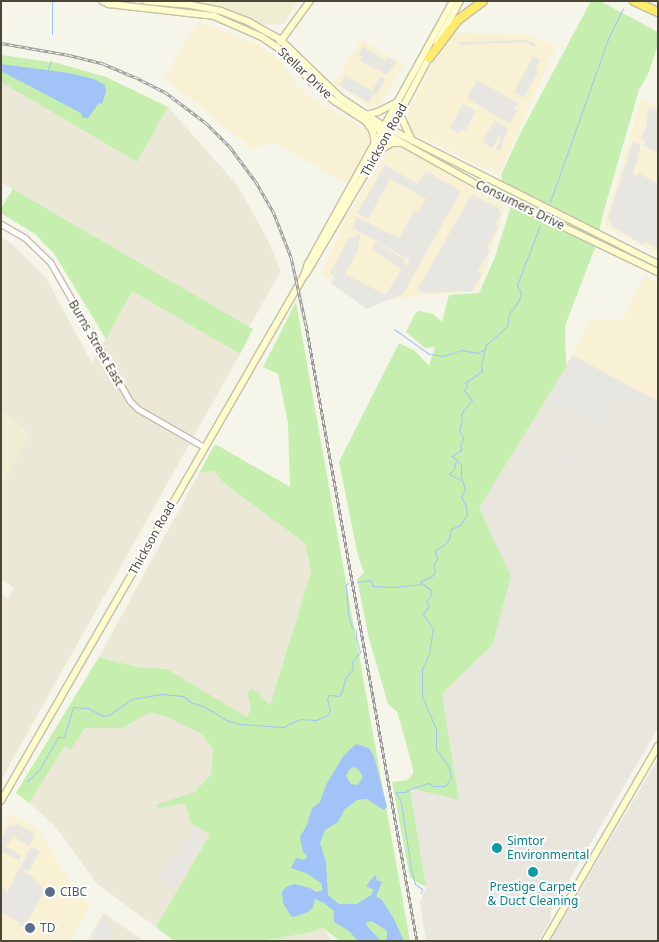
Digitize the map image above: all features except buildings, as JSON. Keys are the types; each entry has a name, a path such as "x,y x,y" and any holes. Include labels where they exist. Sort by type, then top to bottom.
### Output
{"highway":[{"path":"429,58 458,20 483,1"},
{"path":"634,1 658,12"}],"main road":[{"name":"Stellar Drive","path":"103,1 109,4 214,16 254,33 276,46 321,90 367,122 386,131"},
{"name":"Stellar Drive","path":"146,1 191,5 221,11 249,22 281,40 335,93 386,131"},
{"path":"276,46 310,1"},
{"name":"Thickson Road","path":"1,801 204,447 379,150 396,103 452,1"},
{"name":"Thickson Road","path":"304,276 308,264 375,142 400,114 460,1"},
{"path":"366,115 378,112 396,103"},
{"path":"400,114 412,140"},
{"path":"367,122 373,132 375,142"},
{"name":"Consumers Drive","path":"386,131 412,140 658,264"},
{"name":"Consumers Drive","path":"386,131 403,143 489,190 658,272"},
{"path":"379,150 392,143 403,143"},
{"path":"545,941 658,746"}],"street":[{"name":"Burns Street East","path":"1,224 25,238 50,262 130,401 138,409 204,447"}],"shaded area":[{"path":"188,1 298,1 283,24 265,25 225,8"},
{"path":"199,21 255,43 279,59 295,83 312,99 375,134 347,184 274,142 251,148 164,77"},
{"path":"452,33 525,34 556,46 499,175 401,128 424,79"},
{"path":"361,40 404,65 376,111 332,82 339,77"},
{"path":"527,40 536,44 534,47 526,42 459,45 459,42"},
{"path":"363,46 386,61 388,57 396,62 387,75 360,61 362,57 359,54"},
{"path":"533,57 540,60 535,70 538,72 524,98 514,92"},
{"path":"346,75 372,91 381,76 385,79 376,95 372,93 373,96 369,103 339,85"},
{"path":"477,80 518,103 514,109 517,111 510,124 470,100 467,96"},
{"path":"1,82 137,162 168,107 238,186 268,240 281,271 249,327 1,182"},
{"path":"641,99 658,105 658,254 604,227"},
{"path":"463,104 476,111 465,131 461,130 459,133 450,128"},
{"path":"650,107 658,111 658,153 643,145 645,141 641,138 649,116 646,113"},
{"path":"495,120 508,129 500,151 496,150 503,130 492,148 482,142"},
{"path":"633,141 641,144 633,174 637,176 639,173 658,184 658,249 645,241 643,245 610,225 612,221 608,219"},
{"path":"397,145 506,206 478,291 411,297 363,304 322,273 344,221 391,146"},
{"path":"385,165 418,184 426,171 461,191 403,294 367,309 331,283 334,276 330,273 348,239 360,234 358,250 345,274 386,295 401,269 372,249 376,242 405,260 403,263 407,266 410,260 352,228 357,217 399,238 414,211 418,212 426,199 390,179 368,219 357,213"},
{"path":"473,195 500,209 499,212 501,214 496,224 498,226 487,248 490,250 478,271 482,274 472,291 422,293 417,290"},
{"path":"1,237 13,245 46,278 92,363 132,291 240,354 1,780 1,594 8,598 14,588 1,579 1,486 30,434 1,411"},
{"path":"645,276 658,283 658,401 572,355 591,320 621,320"},
{"path":"572,355 658,401 658,728 550,913 551,919 538,941 426,941 420,902 426,887 410,788 459,799 442,694 493,644 511,576 479,508"},
{"path":"576,358 656,405 651,413 648,412 646,414 649,416 636,438 628,437 632,430 635,431 638,425 636,423 640,417 637,415 639,410 620,399 613,410 609,408 607,412 610,414 605,422 601,420 597,427 552,400 553,397 550,395 571,360 574,362"},
{"path":"1,411 30,434 1,486"},
{"path":"561,450 580,461 576,469 556,458"},
{"path":"213,471 226,485 305,543 311,572 270,705 247,692 251,709 247,717 167,669 137,667 99,657 199,473"},
{"path":"156,708 202,734 213,749 211,774 195,792 155,805 159,808 185,803 210,834 156,927 97,884 55,826 29,803 78,722 129,717"},
{"path":"658,759 658,941 550,941"},
{"path":"12,813 39,831 75,889 90,905 70,941 1,941 1,831"},
{"path":"10,824 15,827 17,824 35,834 30,846 14,837 15,833 6,847 21,855 19,860 3,852 1,855 1,839"},
{"path":"196,827 202,831 199,836 204,840 175,890 158,877"},
{"path":"31,847 40,851 29,871 25,870 23,874 30,875 45,890 24,928 18,925 20,923 1,912 1,886 7,892"},
{"path":"605,863 614,868 607,879 635,897 631,904 603,887 593,903 584,897"},
{"path":"582,900 604,914 602,919 585,908 580,916 574,912"},
{"path":"104,913 144,941 87,941"},
{"path":"101,917 113,927 110,930 113,933 106,941 91,941 98,930 102,932 97,925"},
{"path":"323,928 332,941 261,941 308,933"}],"green space":[{"path":"591,1 600,1 658,32 658,45 648,74 639,90 602,217 598,240 565,326 566,367 479,508 511,576 493,644 442,694 459,800 410,788 426,887 410,878 392,782 408,780 413,773 413,769 397,712 388,704 369,639 357,579 364,573 358,556 339,462 399,343 415,351 429,366 435,347 425,348 406,332 415,314 419,311 433,314 442,322 449,295 479,293 495,257 510,209 501,175 521,132"},
{"path":"1,55 57,63 106,77 168,107 137,162 1,82"},
{"path":"13,189 253,329 240,354 132,291 106,339 55,255 35,234 1,213 1,208"},
{"path":"296,302 410,941 340,941 323,928 308,933 261,941 174,941 156,927 210,834 191,823 185,803 159,808 155,805 195,792 211,774 213,749 202,734 165,716 151,712 122,728 85,728 70,750 65,745 29,803 16,793 99,657 137,667 167,669 247,717 251,709 247,692 253,688 270,705 311,572 305,543 226,485 213,471 199,473 215,444 290,487 288,423 278,374 263,367"}],"water":[{"path":"1,64 69,73 94,79 105,85 106,91 102,104 99,103 88,118 83,118 81,113 1,71"},
{"path":"356,744 369,748 374,756 387,807 384,810 367,799 357,800 345,809 338,822 325,830 320,843 326,862 328,895 339,904 357,904 371,895 374,890 366,886 375,875 377,880 382,882 376,896 382,900 394,919 404,941 384,941 387,938 387,931 372,921 367,922 366,925 381,941 358,941 349,931 334,922 334,911 324,903 315,899 313,907 308,912 294,917 291,916 283,903 282,892 286,887 294,884 310,888 316,892 322,891 322,884 308,874 291,868 296,858 305,860 307,856 303,852 300,837 307,825 312,808 320,802 326,785 344,755","holes":["353,767 358,769 363,777 358,785 351,784 346,776"]}],"waterway":[{"path":"52,1 52,34"},
{"path":"550,202 608,39 623,8"},
{"path":"47,72 51,61"},
{"path":"421,893 422,889 415,884 411,869 401,802 396,792 405,792 429,783 433,786 445,786 451,778 449,767 436,749 436,729 422,696 422,669 429,654 433,629 423,614 429,606 426,601 430,597 431,590 420,582 433,575 435,571 433,565 437,559 435,550 443,546 449,539 451,529 460,525 467,515 466,506 461,497 465,489 461,476 461,464 452,456 462,449 460,446 463,438 459,429 462,421 461,414 472,400 464,390 467,386 465,383 482,371 481,365 486,345 507,326 509,314 520,298 521,293 517,285 540,225"},
{"path":"394,329 429,354 443,356 461,350 478,353 484,349"},
{"path":"456,462 455,468 449,474 461,480"},
{"path":"357,582 370,580 373,586 393,587 420,584"},
{"path":"27,781 39,770 58,737 64,737 73,707 88,708 103,716 109,715 132,699 160,694 183,696 190,702 203,706 226,720 240,724 283,727 300,719 316,720 327,715 330,711 327,699 329,695 339,696 346,677 353,669 352,662 360,652 356,631 352,627 348,615 346,585 348,583"}],"railway":[{"path":"1,43 69,55 104,64 165,92 206,123 230,147 256,182 273,211 291,257 306,325 417,941"}],"place":[{"name":"Simtor Environmental","path":"497,848"},
{"name":"Prestige Carpet & Duct Cleaning","path":"533,872"},
{"name":"CIBC","path":"50,892"},
{"name":"TD","path":"30,928"}]}
